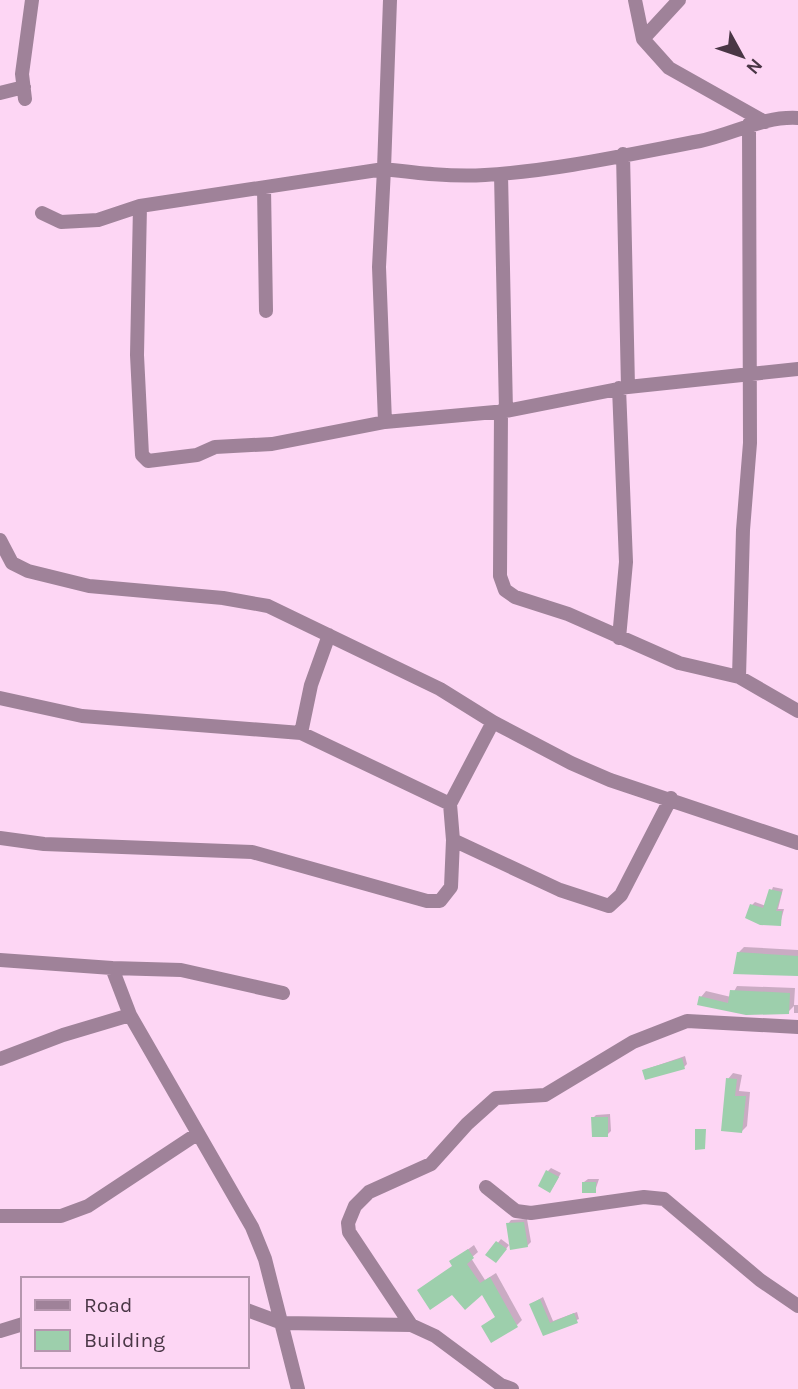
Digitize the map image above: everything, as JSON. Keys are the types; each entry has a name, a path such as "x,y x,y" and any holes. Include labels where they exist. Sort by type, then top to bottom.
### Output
{"street":[{"path":"0,93 25,93 22,74 32,0"},
{"path":"385,422 379,267 390,0"},
{"path":"635,0 643,39 669,68 765,122"},
{"path":"643,39 679,0"},
{"path":"42,212 61,222 99,220 140,206 384,169 458,175 501,174 705,140 749,124 783,117 798,118"},
{"path":"739,677 743,530 750,443 749,124"},
{"path":"619,638 626,562 623,154"},
{"path":"501,174 504,411 500,576 505,590 515,597 568,614 679,663 739,677 798,711"},
{"path":"264,188 266,311"},
{"path":"140,206 137,355 142,455 148,461 197,455 215,447 272,444 385,422 504,411 624,388 798,369"},
{"path":"0,540 12,563 28,571 89,586 211,596 268,606 440,689 494,722 610,780 671,798 798,843"},
{"path":"301,733 311,685 329,635"},
{"path":"0,698 82,716 301,733 450,804"},
{"path":"0,838 44,844 252,852 428,901 440,901 451,887 453,840 450,804 494,722"},
{"path":"453,840 560,890 608,906 621,895 671,798"},
{"path":"0,960 181,970 283,993"},
{"path":"113,968 130,1015 252,1227 265,1259 298,1389"},
{"path":"0,1059 63,1035 130,1015"},
{"path":"411,1325 349,1232 348,1223 355,1206 369,1192 431,1164 467,1124 496,1098 545,1095 653,1032 687,1021 798,1027"},
{"path":"0,1216 61,1216 88,1206 197,1134"},
{"path":"486,1187 516,1211 531,1213 644,1196 664,1199 760,1280 798,1306"},
{"path":"248,1310 282,1323 411,1325 435,1336 501,1385 512,1389"},
{"path":"0,1331 21,1325"}],"building":[{"path":"769,889 782,892 776,911 782,911 781,926 760,925 745,918 750,904 763,908"},
{"path":"737,952 798,956 798,976 733,974"},
{"path":"730,990 790,993 789,1014 746,1015 697,1005 699,996 728,1003"},
{"path":"682,1058 685,1069 645,1080 642,1070"},
{"path":"726,1078 737,1079 735,1096 746,1096 742,1133 721,1131"},
{"path":"591,1117 608,1117 608,1137 592,1137"},
{"path":"695,1129 706,1129 705,1149 695,1150"},
{"path":"546,1170 559,1177 550,1193 538,1186"},
{"path":"582,1182 596,1182 596,1193 582,1193"},
{"path":"524,1222 528,1247 510,1250 506,1223"},
{"path":"496,1241 507,1249 496,1263 485,1255"},
{"path":"468,1249 474,1258 467,1264 480,1283 490,1277 518,1327 491,1343 481,1326 495,1317 482,1295 465,1310 452,1295 430,1310 417,1290 452,1266 449,1261"},
{"path":"540,1299 550,1323 574,1313 578,1323 543,1336 529,1304"}]}
